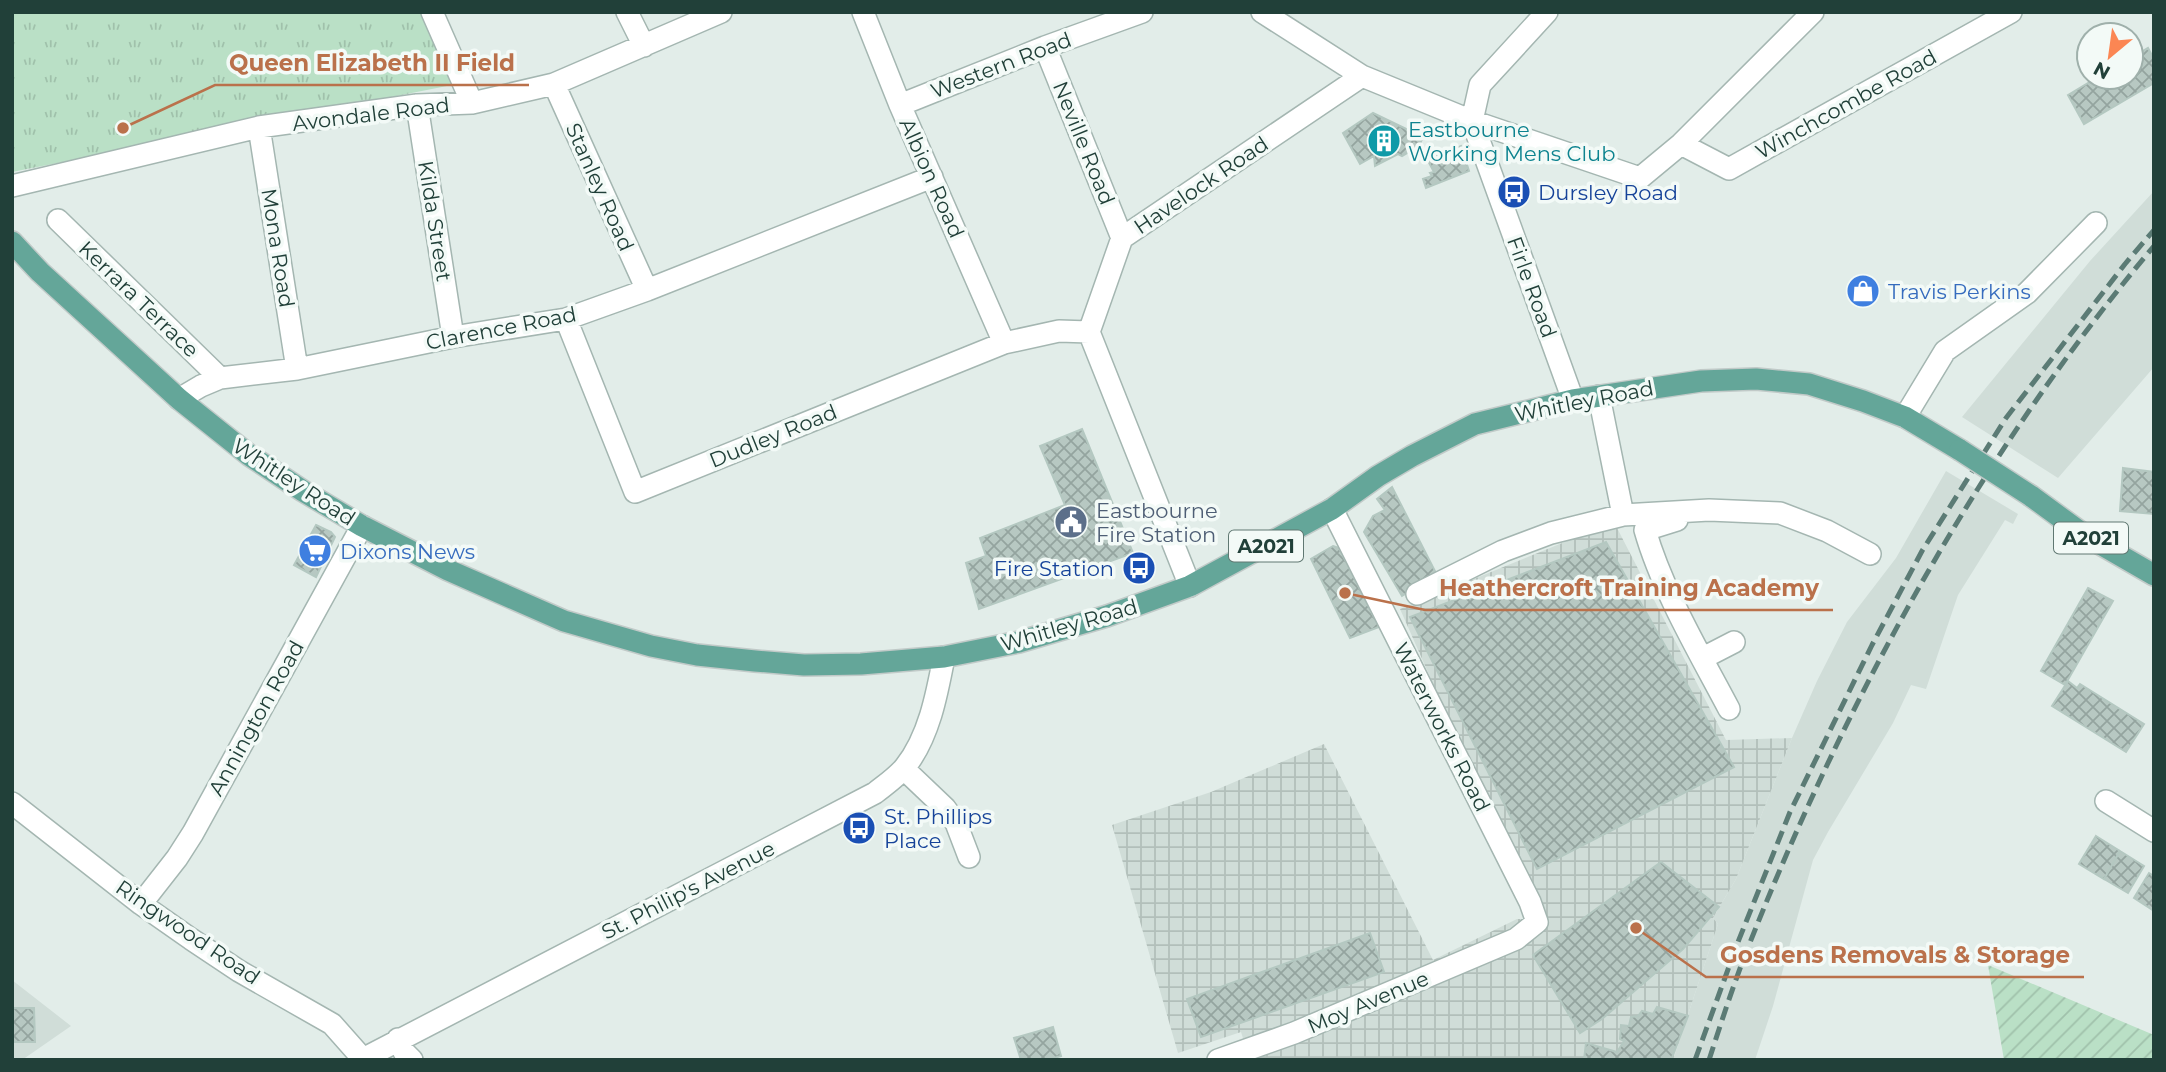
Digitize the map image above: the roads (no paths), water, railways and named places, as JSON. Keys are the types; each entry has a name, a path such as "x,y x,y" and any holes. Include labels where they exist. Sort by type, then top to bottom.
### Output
{"main road":[{"name":"Whitley Road","path":"12,242 49,281 179,399 249,455 303,491 362,526 447,570 525,605 564,621 651,646 697,655 804,665 910,662 1019,642 1107,616 1189,586 1332,509 1378,476 1475,424 1573,400 1701,381 1755,379 1808,384 1905,417 2031,496 2083,534 2154,575"}],"street":[{"path":"432,12 472,103"},
{"path":"627,12 644,46"},
{"name":"Avondale Road","path":"12,186 259,127 417,105 472,103 554,84 721,12"},
{"name":"Albion Road","path":"863,12 900,105 1004,343"},
{"name":"Western Road","path":"900,105 1045,47 1142,12"},
{"path":"1262,12 1362,76 1472,121 1640,178 1681,144 1813,12"},
{"path":"1472,121 1480,85 1547,12"},
{"name":"Winchcombe Road","path":"1681,144 1729,169 2011,12"},
{"name":"Neville Road","path":"1045,47 1122,238"},
{"name":"Havelock Road","path":"1089,332 1122,238 1362,76"},
{"name":"Stanley Road","path":"554,84 647,290"},
{"name":"Kilda Street","path":"417,105 453,337"},
{"name":"Firle Road","path":"1472,121 1573,400"},
{"name":"Mona Road","path":"259,127 297,369"},
{"name":"Clarence Road","path":"179,399 220,378 297,369 453,337 566,319 647,290 932,177"},
{"name":"Kerrara Terrace","path":"58,220 220,378"},
{"path":"1905,417 1945,351 2027,293 2096,223"},
{"name":"Dudley Road","path":"566,319 635,492 1004,343 1059,331 1089,332"},
{"path":"1089,332 1189,586"},
{"path":"1599,396 1623,515"},
{"name":"Waterworks Road","path":"1332,509 1530,902 1537,922 1516,939"},
{"path":"1709,510 1645,530 1671,593 1729,709"},
{"path":"1418,594 1503,551 1551,533 1623,515 1709,510 1780,513 1827,531 1870,554"},
{"name":"Annington Road","path":"141,904 177,858 192,833 362,526"},
{"path":"1703,658 1734,642"},
{"name":"St. Philip's Avenue","path":"362,1059 875,793 904,769 917,748 928,721 944,657"},
{"path":"904,769 945,808 956,823 969,857"},
{"path":"2106,801 2154,831"},
{"name":"Ringwood Road","path":"12,803 141,904 239,971 332,1024 362,1059"},
{"name":"Moy Avenue","path":"1227,1058 1362,1005 1516,939"},
{"path":"398,1039 404,1052 412,1060"}],"railway":[{"path":"1695,1060 1790,812 1872,645 1922,551 2006,418 2154,230"},
{"path":"1709,1060 1742,964 1786,856 1873,672 1922,581 2031,408 2091,325 2154,246"}],"place":[{"name":"Queen Elizabeth II Field","path":"123,128"},
{"name":"Eastbourne Working Mens Club","path":"1384,141"},
{"name":"Dursley Road","path":"1514,192"},
{"name":"Travis Perkins","path":"1863,291"},
{"name":"Eastbourne Fire Station","path":"1071,522"},
{"name":"Dixons News","path":"315,551"},
{"name":"Fire Station","path":"1139,568"},
{"name":"Heathercroft Training Academy","path":"1345,593"},
{"name":"St. Phillips Place","path":"859,828"},
{"name":"Gosdens Removals & Storage","path":"1636,928"}]}
